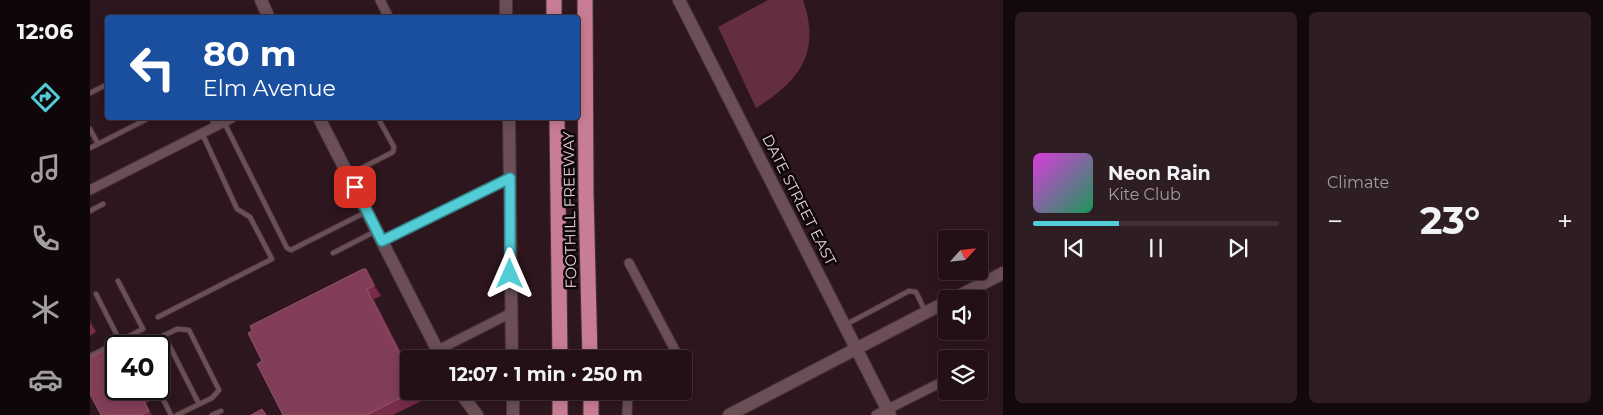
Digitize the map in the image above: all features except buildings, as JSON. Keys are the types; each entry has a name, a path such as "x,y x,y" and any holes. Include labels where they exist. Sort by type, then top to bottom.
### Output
{"highway":[{"path":"554,0 554,15"},
{"name":"FOOTHILL FREEWAY","path":"585,0 586,194 590,350"},
{"name":"FOOTHILL FREEWAY","path":"557,120 560,350"},
{"path":"560,400 560,415"},
{"path":"591,400 591,415"}],"street":[{"path":"261,0 268,15"},
{"path":"380,0 388,15"},
{"path":"506,0 506,15"},
{"name":"DATE STREET EAST","path":"679,0 856,349 884,413"},
{"path":"320,120 438,350"},
{"path":"509,120 512,350"},
{"path":"90,190 202,133 220,121"},
{"path":"380,236 510,178"},
{"path":"628,263 670,350"},
{"path":"970,290 1003,273"},
{"path":"729,415 938,306"},
{"path":"447,350 511,313"},
{"path":"884,413 938,384"},
{"path":"466,400 477,415"},
{"path":"512,400 513,415"},
{"path":"628,400 628,415"}],"lane":[{"path":"90,93 105,86"},
{"path":"90,148 144,120"},
{"path":"349,174 392,152 394,147 379,120"},
{"path":"220,121 287,248 292,250 368,212"},
{"path":"90,129 98,144"},
{"path":"158,317 272,259 250,217 237,208 206,146 202,133"},
{"path":"90,211 103,204"},
{"path":"333,253 380,236"},
{"path":"118,281 143,329 132,335"},
{"path":"844,325 913,291 916,292 926,312"},
{"path":"96,294 117,335"},
{"path":"164,335 177,329 189,330 219,390 212,398 177,415"},
{"path":"170,347 199,404"},
{"path":"90,356 105,348"},
{"path":"164,400 171,415"},
{"path":"212,415 221,411"}],"shaded area":[{"path":"768,0 803,0 808,19 808,50 803,63 795,75 784,87 756,108 718,27"}],"route":[{"path":"355,187 382,241 510,178 510,274"}]}
